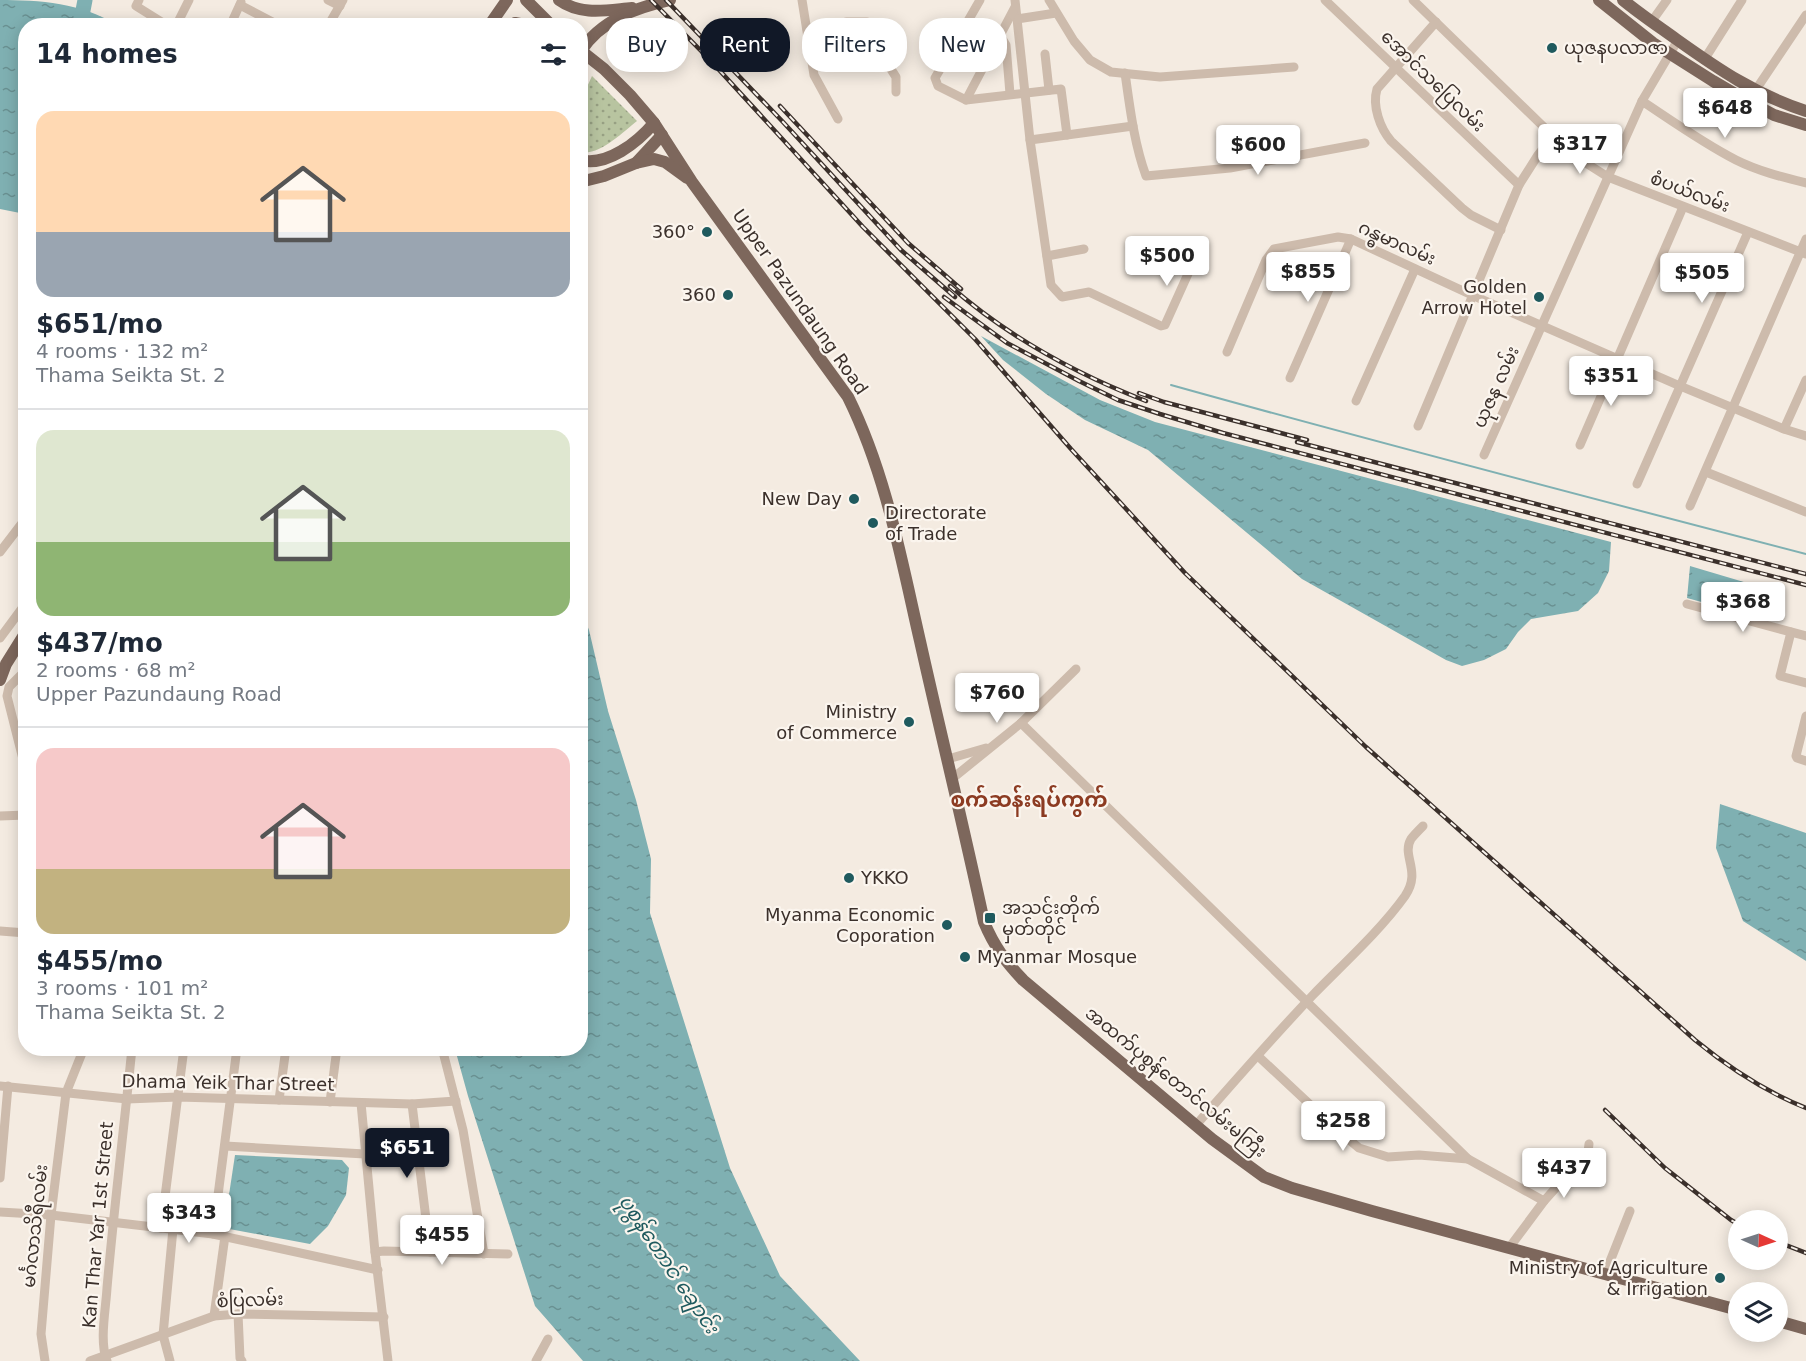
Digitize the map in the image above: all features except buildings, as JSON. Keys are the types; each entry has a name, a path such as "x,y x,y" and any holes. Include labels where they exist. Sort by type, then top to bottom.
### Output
{"main road":[{"path":"495,18 507,0"},
{"path":"526,0 544,18"},
{"path":"560,0 568,7 593,11 639,7 670,0"},
{"path":"1599,0 1646,38 1742,99 1774,115 1806,125"},
{"path":"1623,0 1704,60 1755,91 1806,111"},
{"path":"588,42 598,30 639,7"},
{"path":"588,56 617,82 662,135 636,163"},
{"path":"588,161 608,158 619,152 648,131 654,123"},
{"name":"Upper Pazundaung Road","path":"662,135 692,182 848,397 862,425 894,526 984,922"},
{"path":"588,180 636,163 659,159 692,182"},
{"path":"4,688 6,664 18,645"},
{"name":"အထက်ပုစွန်တောင်လမ်းမကြီး","path":"984,922 991,940 1005,962 1023,980 1196,1125 1263,1177 1292,1188 1509,1248"},
{"path":"1509,1248 1728,1307"},
{"path":"1788,1324 1806,1329"}],"street":[{"path":"139,0 136,6 155,18"},
{"path":"180,18 189,0"},
{"path":"328,0 341,3 333,18"},
{"path":"802,0 805,18"},
{"path":"980,0 935,78 938,86 966,100 1059,88 1062,90 1067,135"},
{"path":"1049,0 1074,41 1090,60 1111,72 1160,78 1294,67"},
{"name":"အောင်သပြေလမ်း","path":"1325,0 1519,185"},
{"name":"စံပယ်လမ်း","path":"1413,0 1578,158 1608,177 1804,253"},
{"path":"1652,21 1667,0"},
{"path":"1704,60 1742,0"},
{"path":"234,18 241,3 266,18"},
{"path":"1015,4 1030,140 1051,285 1062,297 1089,292 1161,326 1165,325 1192,265"},
{"path":"1007,21 1015,4"},
{"path":"1017,19 1056,13"},
{"path":"1755,91 1806,15"},
{"path":"1436,22 1377,89 1375,94 1377,111 1383,132 1471,215 1500,230"},
{"name":"ယုဇန လမ်း","path":"1484,455 1642,101 1678,40"},
{"path":"1045,54 1048,90"},
{"path":"1007,57 1010,94"},
{"path":"814,72 838,119"},
{"path":"893,72 896,77 896,92"},
{"path":"966,100 981,72"},
{"path":"1125,73 1133,126 1146,176 1230,168 1365,143"},
{"path":"1642,101 1737,161 1769,174 1806,183"},
{"path":"1030,140 1133,126"},
{"path":"1418,426 1519,185 1553,136"},
{"path":"1580,445 1683,207"},
{"path":"1637,484 1748,232"},
{"name":"ဂန္ဓမာလမ်း","path":"1227,352 1266,261 1274,249 1338,237 1351,239 1474,296 1680,386 1806,436"},
{"path":"1290,378 1351,239"},
{"path":"1690,506 1732,407 1804,253 1806,239"},
{"path":"1047,256 1084,249"},
{"path":"1356,402 1415,268"},
{"path":"1784,429 1806,380"},
{"path":"1706,472 1806,512"},
{"path":"0,552 18,528"},
{"path":"1688,604 1806,636"},
{"path":"0,638 18,614"},
{"path":"1791,632 1780,676 1806,683"},
{"path":"952,778 1021,723 1076,669"},
{"path":"18,676 4,688 18,741"},
{"path":"1806,716 1796,756 1806,760"},
{"path":"1021,723 1468,1159 1544,1201"},
{"path":"948,759 991,747"},
{"path":"0,816 18,815"},
{"path":"1196,1125 1404,896 1411,886 1413,876 1408,849 1410,840 1423,826"},
{"path":"0,931 18,932"},
{"name":"မင်္ဂလာသိရီလမ်း","path":"45,1361 40,1334 51,1215 66,1093 81,1056"},
{"name":"Kan Thar Yar 1st Street","path":"106,1358 104,1334 112,1222 131,1056"},
{"path":"161,1228 183,1056"},
{"path":"213,1234 236,1056"},
{"path":"279,1100 285,1056"},
{"path":"330,1102 336,1056"},
{"path":"444,1056 456,1101 484,1254"},
{"path":"1258,1056 1359,1148 1388,1157 1419,1155 1468,1159"},
{"path":"0,1179 4,1086"},
{"name":"Dhama Yeik Thar Street","path":"4,1086 127,1099 178,1097 412,1104 456,1101"},
{"path":"360,1103 388,1361"},
{"path":"412,1104 430,1252"},
{"path":"1509,1248 1544,1201 1588,1152 1588,1144"},
{"path":"225,1146 365,1154"},
{"path":"1605,1274 1630,1210"},
{"path":"0,1212 51,1215 213,1234 378,1270"},
{"path":"170,1361 163,1335 173,1229"},
{"path":"214,1316 225,1236"},
{"path":"375,1252 508,1254"},
{"path":"238,1314 242,1361"},
{"name":"စံပြလမ်း","path":"90,1361 106,1358 214,1316 238,1314 384,1317"},
{"path":"536,1361 548,1339"}],"green space":[{"path":"592,76 637,121 603,147 588,152 588,85"}],"water":[{"path":"0,0 60,4 103,18 18,18 18,213 0,209"},
{"path":"981,336 1100,400 1155,422 1611,542 1609,571 1598,593 1578,611 1531,619 1506,649 1484,660 1462,666 1446,660 1302,579 1148,450 1085,420 1046,394 1003,360"},
{"path":"1690,566 1764,588 1760,618 1687,598"},
{"name":"ပုစွန်တောင် ချောင်း","path":"588,628 608,711 636,800 651,859 650,913 730,1168 780,1276 860,1361 583,1361 535,1306 457,1056 588,1056"},
{"path":"1720,804 1806,833 1806,961 1743,921 1716,848"},
{"path":"235,1155 342,1160 349,1168 346,1195 328,1226 310,1244 224,1228"}],"waterway":[{"path":"82,18 85,0"},
{"path":"1171,385 1806,554"}],"railway":[{"path":"651,0 710,60 863,227 975,339 1071,449 1185,573 1366,747 1695,1040 1748,1078 1806,1108"},
{"path":"666,0 901,250 955,297"},
{"path":"780,106 908,243 961,289"},
{"path":"950,286 995,321 1043,352 1094,379 1146,401"},
{"path":"944,297 1007,343 1118,400 1223,433 1806,585"},
{"path":"1139,393 1164,402 1307,440"},
{"path":"1297,442 1806,574"},
{"path":"1605,1110 1665,1168 1728,1218"},
{"path":"1788,1246 1806,1253"}],"place":[{"name":"ယုဇနပလာဇာ","path":"1552,48"},
{"name":"360°","path":"707,232"},
{"name":"360","path":"728,295"},
{"name":"Golden Arrow Hotel","path":"1539,297"},
{"name":"New Day","path":"854,499"},
{"name":"Directorate of Trade","path":"873,523"},
{"name":"Ministry of Commerce","path":"909,722"},
{"name":"YKKO","path":"849,878"},
{"name":"အသင်းတိုက် မှတ်တိုင်","path":"990,918"},
{"name":"Myanma Economic Coporation","path":"947,925"},
{"name":"Myanmar Mosque","path":"965,957"},
{"name":"Ministry of Agriculture & Irrigation","path":"1720,1278"}],"district":[{"name":"စက်ဆန်းရပ်ကွက်","path":"1029,800"}]}
